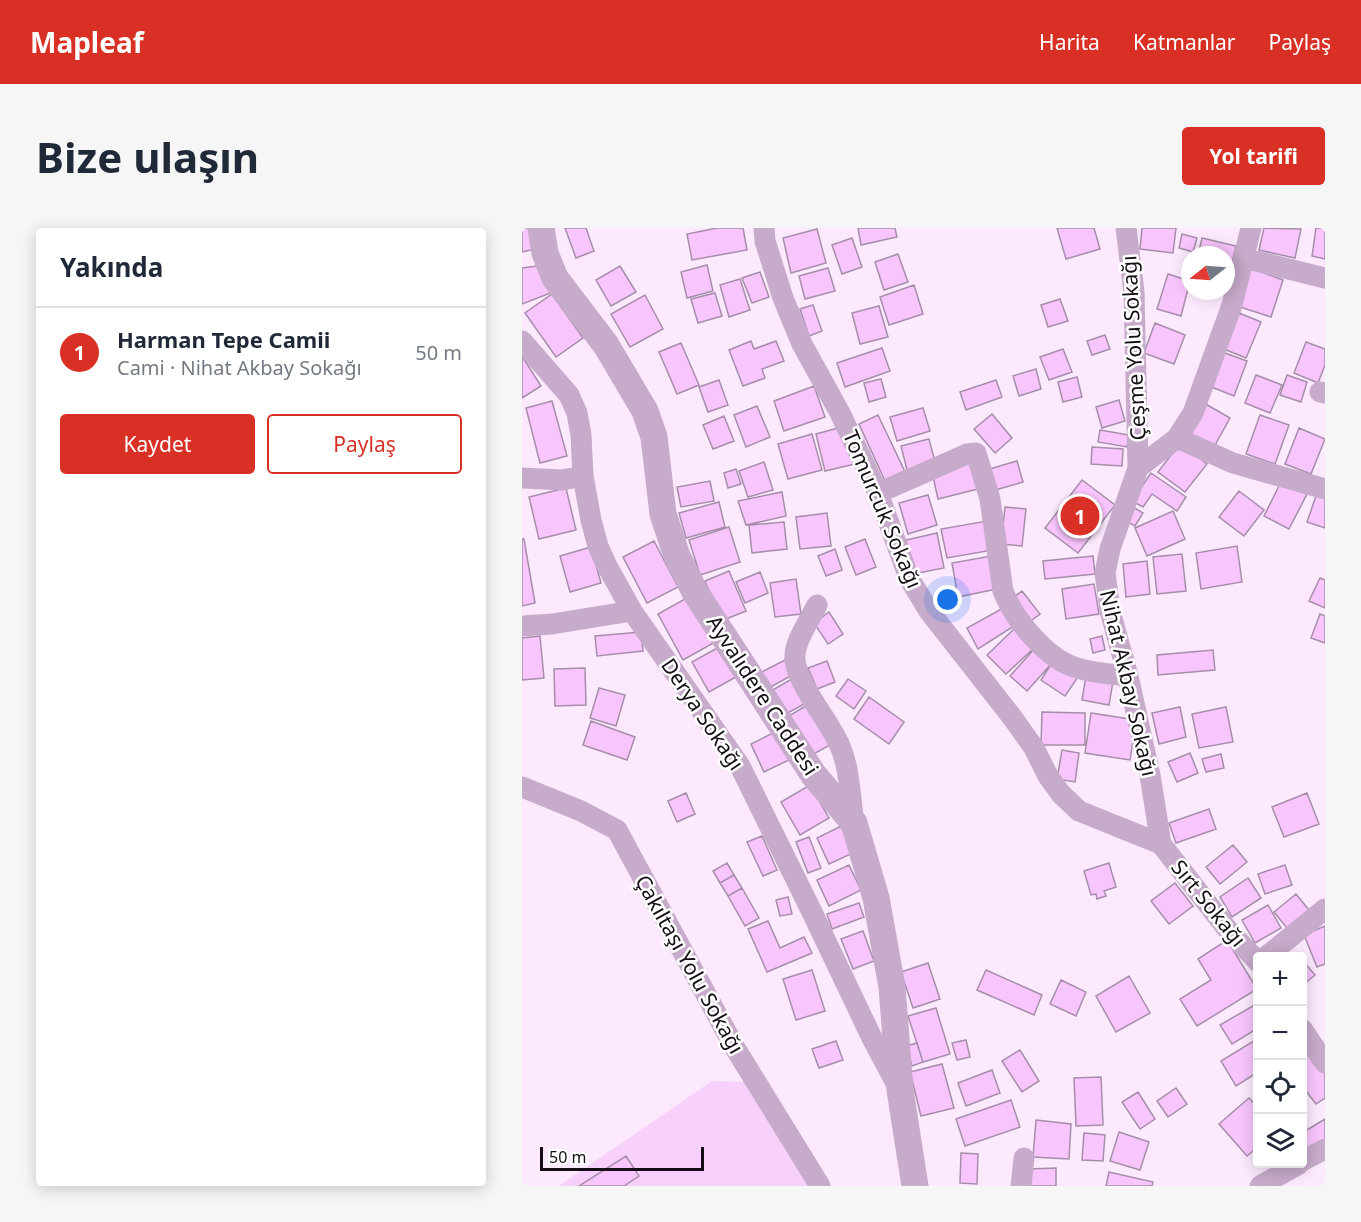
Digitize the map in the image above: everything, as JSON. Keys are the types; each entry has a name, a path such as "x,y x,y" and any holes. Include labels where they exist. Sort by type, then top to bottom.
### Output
{"street":[{"name":"Ayvalıdere Caddesi","path":"541,228 545,253 555,278 606,345 645,411 654,437 663,514 677,556 695,592 813,774 854,823 876,898 892,987 900,1090 915,1186"},
{"name":"Tomurcuk Sokağı","path":"764,228 765,240 783,298 802,344 840,413 878,493 909,578 929,611 1012,717 1034,748 1060,794 1079,811 1161,844"},
{"name":"Çeşme Yolu Sokağı","path":"1126,228 1134,292 1138,468"},
{"path":"1138,468 1177,438 1193,413 1232,306 1251,228"},
{"path":"1244,258 1325,278"},
{"name":"Derya Sokağı","path":"522,341 569,395 577,413 581,435 583,476 598,546 632,611 740,766 812,910 872,1038 900,1090"},
{"path":"1177,438 1233,463 1325,489"},
{"path":"878,493 967,454 976,453 990,499 1003,591 1008,603 1030,635 1046,650 1074,667 1128,676"},
{"name":"Nihat Akbay Sokağı","path":"1138,468 1110,549 1105,573 1110,611 1128,676 1150,775 1161,844"},
{"path":"522,478 562,480 583,476"},
{"path":"817,605 798,645 795,658 798,672 840,746 846,768 854,823"},
{"path":"522,626 552,624 632,611"},
{"name":"Çakıltaşı Yolu Sokağı","path":"522,787 581,811 617,830 735,1048 820,1186"},
{"name":"Sırt Sokağı","path":"1161,844 1228,930 1253,958"},
{"path":"1273,952 1325,909"},
{"path":"1307,1036 1325,1063"},
{"path":"1307,1159 1325,1149"},
{"path":"1021,1186 1024,1158"},
{"path":"1260,1186 1291,1168"}],"shaded area":[{"path":"712,1081 749,1082 815,1186 559,1186"}],"building":[{"path":"522,228 535,228 540,248 522,252"},
{"path":"565,228 586,228 594,251 576,258"},
{"path":"717,228 743,228 747,250 692,260 687,234"},
{"path":"858,228 895,228 897,237 861,245"},
{"path":"1057,228 1094,228 1100,249 1066,259"},
{"path":"1142,228 1176,228 1173,253 1140,249"},
{"path":"1264,228 1301,229 1295,258 1259,250"},
{"path":"1316,228 1325,228 1325,259 1312,256"},
{"path":"817,229 826,263 791,273 783,238"},
{"path":"1182,234 1197,238 1195,246 1179,248"},
{"path":"852,238 862,267 842,274 832,245"},
{"path":"1202,238 1236,246 1235,250 1235,246 1200,246"},
{"path":"898,254 908,282 884,290 875,262"},
{"path":"544,265 553,292 522,304 522,268"},
{"path":"707,265 713,291 687,298 681,272"},
{"path":"620,266 636,292 611,306 596,280"},
{"path":"828,268 835,291 805,299 799,276"},
{"path":"1250,268 1283,280 1271,317 1237,306"},
{"path":"760,272 769,297 752,303 742,278"},
{"path":"1168,274 1181,278 1181,300 1185,300 1181,316 1157,309"},
{"path":"740,279 750,310 729,317 720,285"},
{"path":"914,285 923,314 889,325 880,297"},
{"path":"715,293 722,316 698,323 691,299"},
{"path":"552,294 583,338 556,357 525,313"},
{"path":"645,295 663,329 630,347 611,314"},
{"path":"1060,299 1068,321 1048,327 1041,305"},
{"path":"813,305 822,331 809,336 800,309"},
{"path":"879,306 888,337 860,344 852,313"},
{"path":"1239,313 1261,322 1246,358 1224,349"},
{"path":"1155,323 1185,335 1174,364 1144,353"},
{"path":"1105,335 1110,349 1092,355 1087,341"},
{"path":"751,341 754,349 776,341 784,361 762,369 765,378 743,386 729,350"},
{"path":"1306,342 1325,349 1325,365 1318,383 1294,373"},
{"path":"681,343 699,385 677,394 659,352"},
{"path":"882,348 890,371 845,387 837,363"},
{"path":"1063,349 1072,372 1049,380 1040,357"},
{"path":"1222,352 1247,361 1234,396 1209,386"},
{"path":"522,356 541,386 522,398"},
{"path":"1036,369 1041,389 1019,396 1013,376"},
{"path":"1256,375 1282,385 1270,413 1245,403"},
{"path":"1287,375 1307,382 1301,402 1280,395"},
{"path":"1077,377 1082,397 1063,402 1058,382"},
{"path":"881,379 886,397 869,402 864,383"},
{"path":"719,380 728,405 708,412 699,387"},
{"path":"996,380 1002,397 966,410 960,392"},
{"path":"814,386 825,417 784,431 774,401"},
{"path":"1119,400 1125,421 1102,428 1096,407"},
{"path":"552,401 567,456 540,463 526,408"},
{"path":"1204,403 1230,418 1214,447 1187,432"},
{"path":"757,406 770,437 746,447 734,415"},
{"path":"923,408 930,431 897,441 890,417"},
{"path":"992,414 1012,438 995,453 974,429"},
{"path":"878,415 906,474 886,483 859,424"},
{"path":"1260,415 1289,425 1275,464 1246,454"},
{"path":"724,416 734,441 713,449 703,425"},
{"path":"845,426 855,464 825,471 816,434"},
{"path":"1299,428 1325,439 1311,474 1285,464"},
{"path":"1100,430 1129,435 1127,447 1098,442"},
{"path":"812,434 822,470 788,479 778,444"},
{"path":"929,439 935,462 907,470 901,446"},
{"path":"1180,443 1207,464 1185,492 1158,472"},
{"path":"1092,447 1123,449 1122,466 1091,464"},
{"path":"974,460 982,488 938,499 932,472"},
{"path":"1017,461 1023,482 992,491 986,470"},
{"path":"764,462 773,490 748,497 739,471"},
{"path":"736,469 741,484 728,488 724,473"},
{"path":"1151,473 1186,497 1177,511 1152,494 1143,507 1132,501"},
{"path":"1082,480 1115,505 1078,553 1045,528"},
{"path":"710,481 714,501 681,507 677,487"},
{"path":"1281,482 1307,494 1289,529 1264,516"},
{"path":"566,488 576,530 539,539 529,497"},
{"path":"1239,491 1264,510 1244,536 1219,517"},
{"path":"782,492 786,516 746,525 738,501"},
{"path":"1317,493 1325,495 1325,528 1307,522"},
{"path":"928,495 937,525 908,534 899,503"},
{"path":"719,502 725,527 686,538 679,513"},
{"path":"1005,507 1026,509 1022,546 1001,544"},
{"path":"1133,507 1143,513 1135,526 1124,520"},
{"path":"1173,511 1185,539 1147,556 1135,528"},
{"path":"827,513 831,546 800,549 796,517"},
{"path":"987,521 993,550 947,558 941,529"},
{"path":"784,522 787,549 752,553 749,525"},
{"path":"729,527 740,562 700,575 689,540"},
{"path":"937,533 944,568 913,574 906,540"},
{"path":"522,539 524,539 535,603 522,606"},
{"path":"865,539 876,567 856,575 845,547"},
{"path":"654,541 678,587 647,603 623,557"},
{"path":"1237,546 1242,582 1201,589 1196,553"},
{"path":"591,547 601,583 570,592 560,556"},
{"path":"835,549 842,570 826,576 818,556"},
{"path":"1182,554 1186,591 1157,594 1153,557"},
{"path":"991,556 997,589 958,597 952,563"},
{"path":"1093,556 1095,574 1045,579 1043,561"},
{"path":"1147,561 1150,594 1126,597 1123,564"},
{"path":"729,571 746,611 721,621 705,581"},
{"path":"760,572 768,593 745,603 736,582"},
{"path":"1320,578 1325,580 1325,608 1309,601"},
{"path":"796,579 801,614 775,617 770,583"},
{"path":"1094,584 1099,614 1066,619 1062,589"},
{"path":"1022,591 1040,614 1028,623 1010,600"},
{"path":"692,595 717,641 683,660 658,614"},
{"path":"1005,607 1014,626 978,649 967,628"},
{"path":"829,612 843,634 828,644 814,623"},
{"path":"1320,614 1325,616 1325,643 1311,638"},
{"path":"1015,628 1034,648 1006,674 987,655"},
{"path":"641,632 643,651 597,656 595,636"},
{"path":"540,636 544,678 522,680 522,638"},
{"path":"1102,636 1105,650 1093,653 1090,639"},
{"path":"719,647 736,677 709,692 692,662"},
{"path":"1035,648 1052,663 1027,691 1010,676"},
{"path":"1213,650 1215,670 1158,675 1157,655"},
{"path":"785,660 794,674 769,688 760,673"},
{"path":"827,661 835,682 817,689 808,668"},
{"path":"1053,661 1078,677 1065,696 1041,680"},
{"path":"585,668 586,705 555,706 554,669"},
{"path":"1086,676 1113,681 1109,705 1082,700"},
{"path":"795,677 808,702 784,715 771,691"},
{"path":"848,679 866,691 854,709 836,696"},
{"path":"599,688 625,695 616,726 590,718"},
{"path":"869,697 904,722 889,744 854,719"},
{"path":"809,704 832,744 810,756 787,717"},
{"path":"1180,707 1186,737 1159,744 1152,713"},
{"path":"1226,707 1233,742 1199,748 1192,714"},
{"path":"1042,712 1085,713 1085,745 1041,745"},
{"path":"1091,713 1136,720 1130,760 1085,753"},
{"path":"591,721 635,737 627,760 583,745"},
{"path":"777,731 791,759 764,772 751,744"},
{"path":"1062,750 1079,753 1075,782 1057,779"},
{"path":"1190,753 1198,773 1177,782 1168,762"},
{"path":"1221,754 1224,768 1206,772 1202,759"},
{"path":"810,785 829,818 800,835 781,802"},
{"path":"686,793 695,814 677,822 668,801"},
{"path":"1307,793 1319,824 1284,837 1272,807"},
{"path":"1209,809 1216,829 1176,843 1169,823"},
{"path":"841,826 853,853 829,864 817,838"},
{"path":"762,836 777,870 763,876 747,842"},
{"path":"809,837 821,868 808,873 796,842"},
{"path":"1233,845 1247,862 1220,884 1206,867"},
{"path":"727,863 734,875 720,883 713,871"},
{"path":"1109,863 1116,887 1104,891 1106,896 1097,899 1096,894 1091,895 1084,871"},
{"path":"849,865 861,890 829,906 817,880"},
{"path":"1285,865 1292,885 1265,894 1258,874"},
{"path":"734,875 742,888 728,896 720,883"},
{"path":"1248,878 1261,898 1232,917 1220,897"},
{"path":"1175,883 1193,906 1169,924 1151,901"},
{"path":"742,888 759,918 745,926 728,896"},
{"path":"1296,894 1309,910 1287,928 1274,912"},
{"path":"788,897 792,914 780,916 776,900"},
{"path":"859,903 864,917 832,929 827,914"},
{"path":"1268,905 1281,928 1255,943 1242,920"},
{"path":"768,921 780,948 804,937 812,953 767,972 748,929"},
{"path":"1325,926 1325,964 1317,967 1304,935"},
{"path":"863,931 874,961 853,969 841,939"},
{"path":"1227,940 1253,982 1253,991 1197,1026 1180,999 1211,980 1198,959"},
{"path":"928,963 940,999 913,1008 901,972"},
{"path":"1307,966 1315,975 1307,982"},
{"path":"812,970 825,1011 796,1020 783,979"},
{"path":"986,970 1042,995 1034,1015 977,990"},
{"path":"1129,976 1150,1013 1116,1032 1096,996"},
{"path":"1061,980 1086,992 1076,1016 1050,1004"},
{"path":"1253,1006 1253,1031 1232,1044 1220,1025"},
{"path":"936,1008 950,1054 923,1062 908,1016"},
{"path":"966,1040 970,1057 957,1060 952,1043"},
{"path":"836,1041 843,1060 819,1068 812,1049"},
{"path":"1253,1041 1253,1075 1236,1086 1221,1061"},
{"path":"917,1043 923,1062 912,1066 906,1046"},
{"path":"1020,1050 1039,1081 1022,1092 1002,1061"},
{"path":"1310,1054 1325,1074 1325,1098 1316,1104 1307,1092 1307,1056"},
{"path":"942,1064 954,1108 921,1116 910,1072"},
{"path":"992,1070 1000,1093 966,1106 958,1083"},
{"path":"1101,1077 1103,1125 1076,1126 1074,1078"},
{"path":"1176,1088 1187,1104 1168,1117 1157,1101"},
{"path":"1138,1092 1155,1119 1140,1129 1122,1102"},
{"path":"1249,1098 1253,1102 1253,1151 1247,1156 1219,1124"},
{"path":"1011,1100 1020,1127 965,1146 956,1119"},
{"path":"1325,1119 1325,1143 1307,1151 1307,1130"},
{"path":"1036,1120 1071,1124 1069,1159 1033,1157"},
{"path":"1119,1132 1149,1142 1140,1170 1110,1161"},
{"path":"1084,1133 1105,1135 1103,1161 1082,1160"},
{"path":"961,1153 978,1154 977,1184 960,1183"},
{"path":"626,1156 639,1176 624,1186 579,1186"},
{"path":"1056,1168 1056,1186 1028,1186 1028,1169"},
{"path":"1109,1172 1153,1182 1152,1186 1106,1186"}],"place":[{"name":"Harman Tepe Camii","path":"1080,516"}]}
